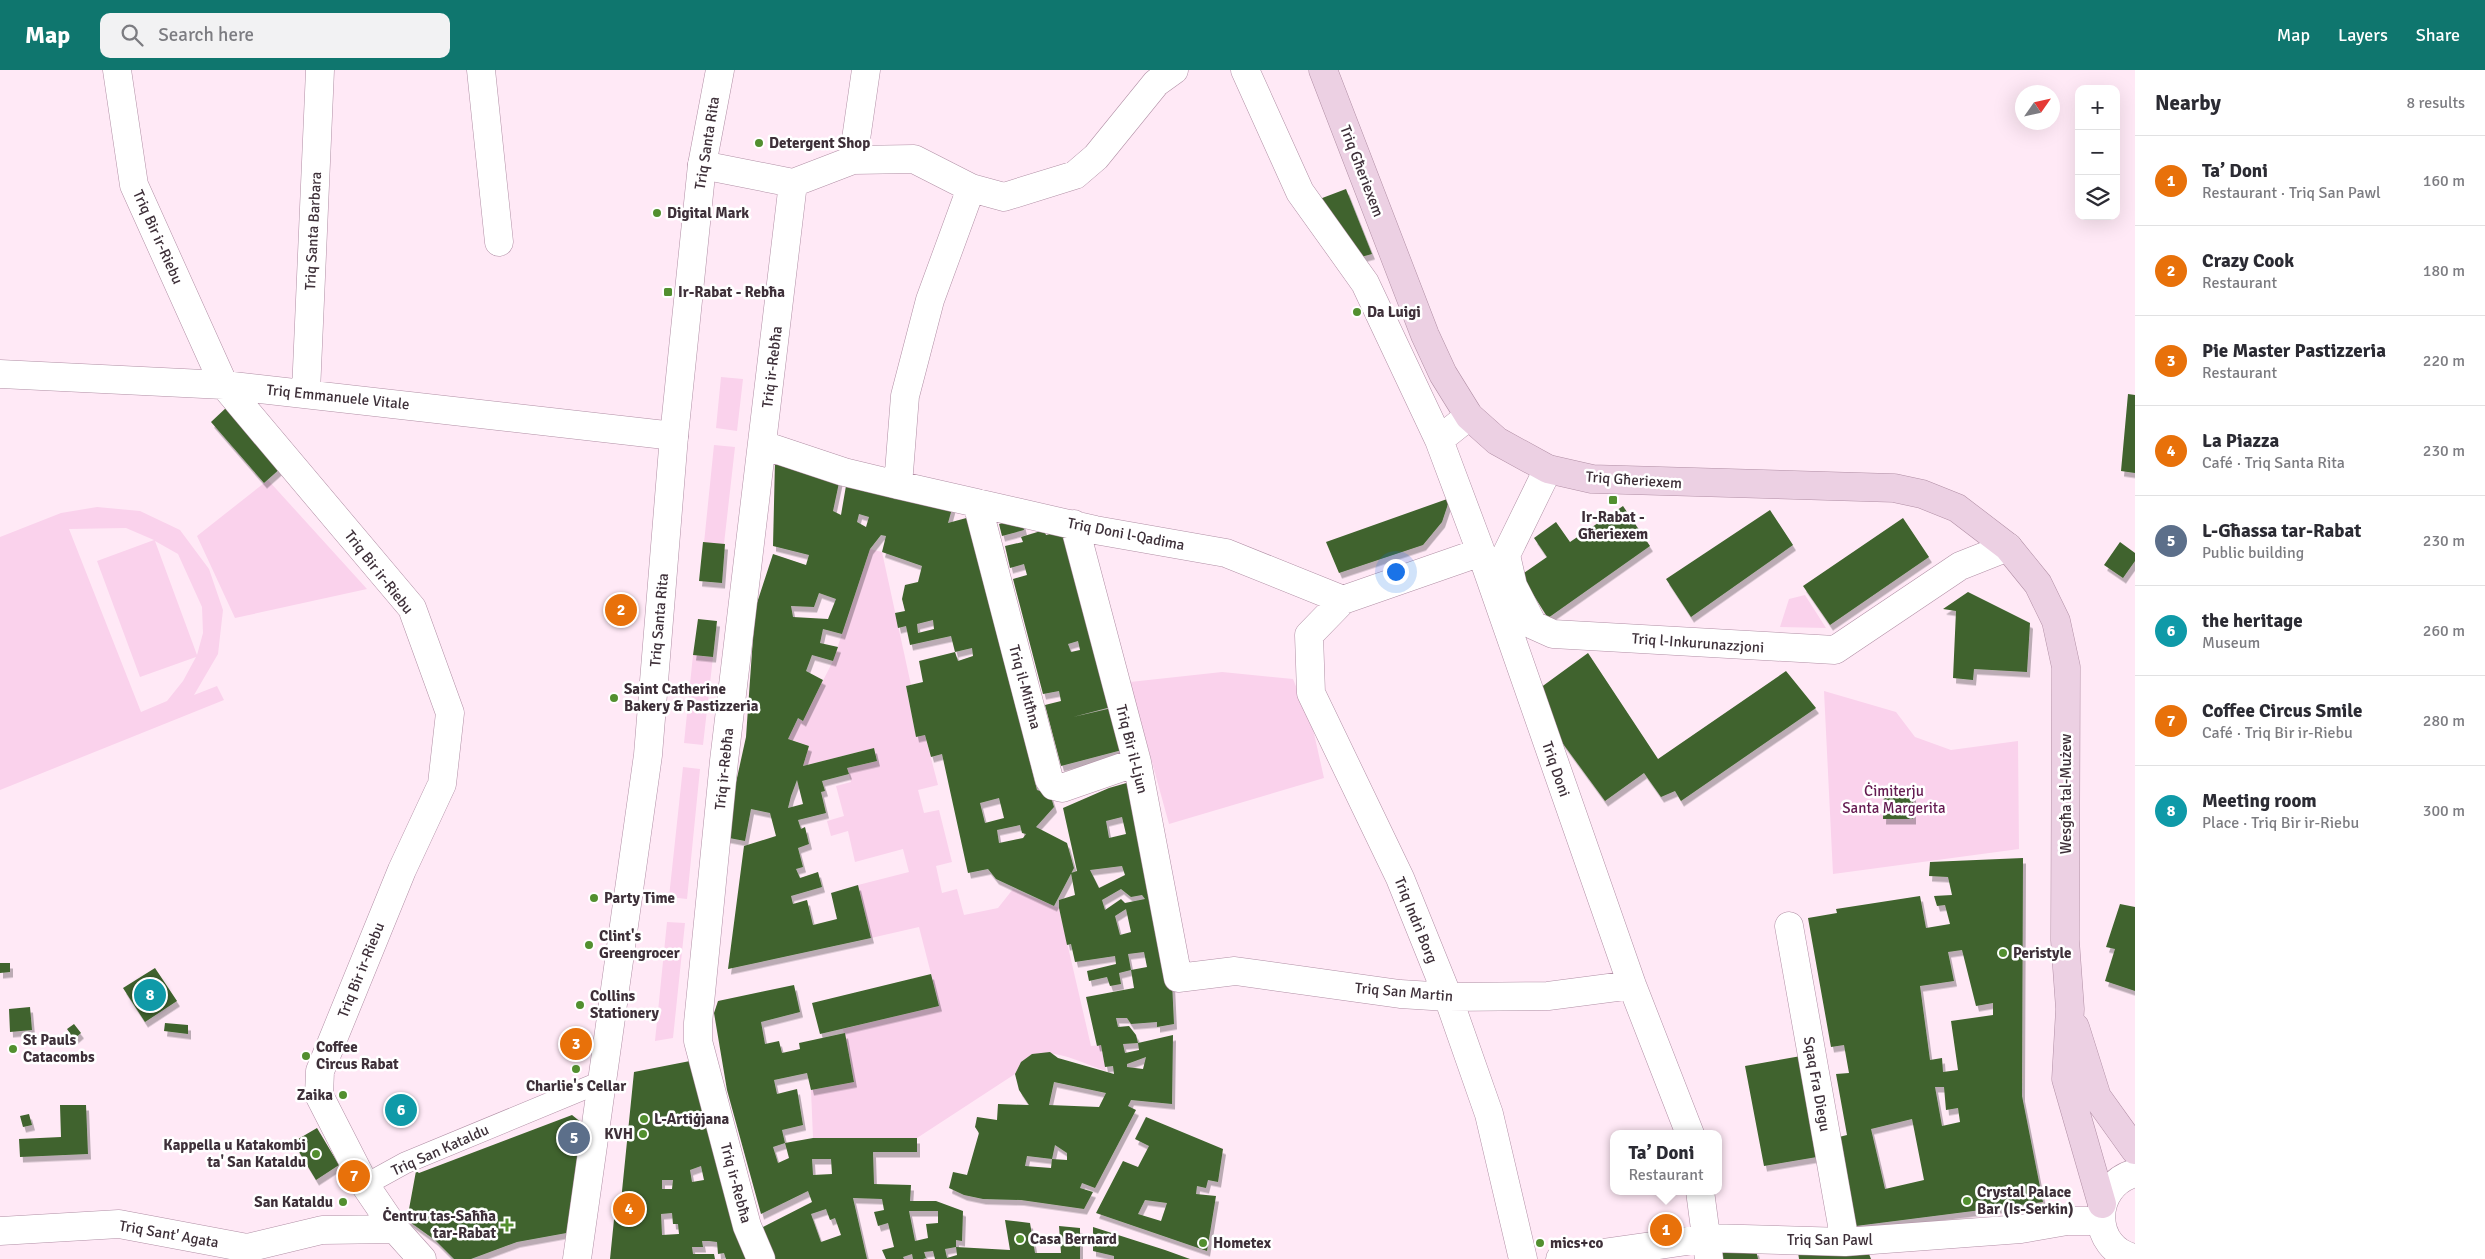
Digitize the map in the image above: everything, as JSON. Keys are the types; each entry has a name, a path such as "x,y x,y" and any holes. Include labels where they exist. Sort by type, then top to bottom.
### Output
{"main road":[{"name":"Triq Għeriexem","path":"1323,70 1424,335 1443,374 1469,416 1497,441 1548,469 1592,480 1894,488 1922,494 1957,508 2008,547 2038,584"},
{"name":"Wesgħa tal-Mużew","path":"2038,584 2056,621 2066,667 2065,940 2070,1009 2066,1079 2101,1213"},
{"name":"Wesgħa tal-Mużew","path":"2070,1009 2096,1097 2135,1150"}],"street":[{"name":"Triq Bir ir-Riebu","path":"117,70 134,184 224,385 412,608 450,713 442,784 402,870 320,1071 319,1095 365,1185"},
{"name":"Triq Santa Barbara","path":"306,392 320,70"},
{"path":"480,70 500,242"},
{"name":"Triq Santa Rita","path":"577,1259 648,755 674,436 702,165 720,70"},
{"path":"853,160 866,70"},
{"path":"702,165 794,183 853,160 914,159 971,188 1004,198 1075,175 1096,157 1156,83 1174,70"},
{"name":"Triq Doni","path":"1245,70 1300,192 1365,283 1439,440 1481,552 1632,985 1688,1130"},
{"name":"Triq ir-Rebħa","path":"761,1259 748,1226 698,1041 724,761 794,183"},
{"path":"898,485 905,396 930,300 971,188"},
{"name":"Triq Emmanuele Vitale","path":"0,374 224,385 306,392 674,436"},
{"path":"1439,440 1469,416"},
{"name":"Triq Doni l-Qadima","path":"763,446 844,472 898,485 1074,524 1226,553 1343,600"},
{"name":"Triq l-Inkurunazzjoni","path":"1548,469 1506,555 1513,586 1533,625 1553,634 1835,650 1960,566 2008,547"},
{"name":"Triq il-Mitħna","path":"976,503 1049,779 1054,786 1062,788 1137,762"},
{"name":"Triq Bir il-Ljun","path":"1074,524 1137,762 1178,978"},
{"path":"1343,600 1481,552"},
{"name":"Triq Indrì Borg","path":"1343,600 1309,634 1311,693 1400,878 1448,997 1489,1114 1522,1259"},
{"name":"Sqaq Fra Diegu","path":"1789,926 1845,1242"},
{"name":"Triq San Martin","path":"1178,978 1235,971 1400,994 1448,997 1548,996 1632,985"},
{"name":"Triq San Kataldu","path":"365,1185 405,1163 603,1081"},
{"path":"2131,1258 2110,1243 2101,1213 2106,1193 2115,1182 2135,1173"},
{"path":"365,1185 395,1229 422,1259"},
{"path":"1701,1195 1708,1248"},
{"name":"Triq San Pawl","path":"1560,1259 1708,1248 1845,1242 1880,1249 2067,1222 2101,1213"},
{"name":"Triq Sant' Agata","path":"0,1231 119,1224 247,1248 322,1230 395,1229"}],"green space":[{"path":"721,377 743,379 737,431 716,428"},
{"path":"714,445 735,447 724,544 704,543"},
{"path":"268,480 367,589 235,618 197,536"},
{"path":"97,507 140,511 180,530 209,569 223,610 218,654 194,695 217,686 224,700 0,790 0,537 61,513","holes":["126,528 154,540 97,561 140,677 196,657 183,681 167,701 141,712 69,529","155,541 178,554 202,607 203,633 197,655"]},
{"path":"870,549 882,552 911,685 906,686 916,737 925,735 938,785 918,790 924,813 939,810 952,862 936,866 942,893 957,889 964,915 998,908 1013,889 1059,908 1091,1046 1101,1045 1106,1071 1069,1057 1044,1053 1033,1056 1023,1062 1015,1074 917,1138 813,1138 811,1090 854,1081 843,1029 939,1005 919,927 871,938 858,885 909,872 903,849 855,862 848,831 831,836 827,821 844,816 836,786 851,782 847,768 877,761 874,748 803,766 809,746 788,739 798,718 803,720 833,661"},
{"path":"1805,595 1826,628 1780,627 1789,599"},
{"path":"693,655 713,657 703,745 684,743"},
{"path":"1222,672 1293,679 1313,729 1324,778 1169,824 1130,682"},
{"name":"Ċimiterju Santa Margerita","path":"1824,691 1896,712 1915,737 1951,750 2018,741 2019,849 1833,874"},
{"path":"683,767 700,769 687,899 669,897"},
{"path":"667,922 685,923 673,1038 655,1041"}],"building":[{"path":"1346,189 1372,254 1361,257 1317,200"},
{"path":"2128,394 2135,395 2135,473 2121,471"},
{"path":"228,406 282,467 264,483 211,422"},
{"path":"775,461 840,478 833,511 841,515 847,480 953,505 948,523 970,517 1037,790 1050,794 1054,807 1036,827 1067,843 1074,868 1054,906 996,879 988,869 968,873 942,754 931,757 925,735 916,737 906,686 923,682 919,661 955,652 951,636 910,645 906,626 898,628 895,613 905,611 902,599 905,585 918,582 922,566 882,552 886,536 881,535 870,549 842,634 823,629 820,643 838,647 833,661 812,655 806,671 823,680 803,721 798,718 788,739 809,746 803,766 874,748 877,761 847,768 849,774 822,781 825,791 821,792 826,813 798,820 801,829 805,827 809,844 798,848 803,867 796,869 800,878 818,872 822,887 791,896 793,904 807,900 813,925 837,919 831,893 858,885 871,938 728,969 744,846 776,836 770,813 751,809 745,841 724,837 746,737 755,609 773,554 806,565 809,555 773,546","holes":["859,514 869,517 866,527 857,522","819,593 836,599 828,619 793,617 791,606 814,607","933,620 934,629 918,633 917,624","972,648 973,656 958,661 955,652","797,780 803,804 788,808","999,798 1004,818 985,823 980,803","1020,825 1022,833 1026,834 1023,838 999,843 997,830"]},
{"path":"1450,498 1442,522 1423,545 1339,573 1326,542"},
{"path":"1623,506 1650,546 1548,618 1521,575 1547,557 1534,538 1556,522 1570,542"},
{"path":"1770,510 1793,545 1691,617 1666,579"},
{"path":"1903,518 1929,557 1830,625 1803,586"},
{"path":"1016,519 1022,521 1024,530 1002,536 999,524"},
{"path":"1044,530 1046,535 1066,530 1111,707 1073,717 1112,708 1122,750 1061,766 1045,705 1061,701 1059,691 1043,694 1013,579 1027,575 1024,564 1010,568 1005,546 1023,542 1021,537","holes":["1078,641 1080,650 1071,652 1068,644"]},
{"path":"703,542 725,544 722,583 699,581"},
{"path":"2120,542 2135,553 2135,561 2123,578 2104,565"},
{"path":"1968,592 2030,623 2027,672 1974,669 1973,680 1953,678 1956,611 1943,609"},
{"path":"698,619 717,621 713,657 693,655"},
{"path":"1588,653 1658,759 1786,671 1816,708 1681,801 1675,791 1661,797 1644,773 1605,801 1550,726 1540,688"},
{"path":"1130,782 1172,982 1174,1024 1157,1027 1157,1022 1131,1024 1127,1018 1116,1018 1118,1027 1129,1026 1136,1035 1138,1043 1173,1035 1172,1104 1131,1100 1128,1106 1136,1110 1095,1188 1082,1183 1080,1188 1093,1192 1084,1209 1021,1200 983,1199 964,1195 949,1188 953,1172 967,1175 979,1133 975,1127 977,1117 997,1120 998,1104 1029,1105 1019,1090 1015,1074 1021,1062 1032,1054 1050,1052 1058,1058 1114,1074 1113,1066 1105,1067 1101,1045 1097,1046 1086,997 1134,988 1131,970 1119,973 1121,984 1110,986 1107,977 1089,981 1087,971 1116,964 1115,956 1075,962 1071,944 1067,945 1059,908 1059,900 1075,895 1071,873 1077,871 1063,808 1109,788","holes":["1122,817 1126,834 1109,838 1106,821","1122,866 1125,875 1099,888 1090,870","1121,889 1131,897 1142,895 1145,899 1125,903 1121,899 1105,910 1102,900","1126,909 1131,932 1120,935 1115,916","1144,952 1147,967 1131,970 1128,954","1138,1043 1139,1050 1125,1053 1123,1044","1146,1057 1143,1069 1127,1067 1127,1064","1054,1082 1106,1093 1099,1107 1049,1105","1055,1145 1067,1153 1067,1160 1052,1159","1027,1156 1052,1159 1051,1168 1025,1166"]},
{"path":"1884,792 1913,792 1913,819 1883,819"},
{"path":"2023,858 2022,1096 2043,1202 1848,1227 1831,1139 1847,1135 1836,1074 1849,1073 1844,1045 1831,1047 1808,918 1837,913 1836,909 1920,896 1926,928 1950,924 1945,905 1937,906 1934,896 1952,895 1948,877 1929,876 1930,862","holes":["1962,950 1976,1006 1993,1003 1993,1015 1951,1021 1958,1070 1943,1072 1942,1058 1930,1060 1920,986 1954,981 1948,952","1935,1087 1944,1087 1946,1110 1958,1108 1960,1122 1942,1126","1912,1119 1924,1180 1885,1189 1871,1129"]},
{"path":"2120,904 2135,907 2135,991 2105,981 2115,949 2106,947"},
{"path":"0,963 10,963 10,972 0,973"},
{"path":"155,968 177,1001 145,1022 123,988"},
{"path":"931,974 939,1006 820,1034 812,1003"},
{"path":"794,985 800,1012 761,1022 765,1044 779,1041 782,1053 800,1049 799,1043 845,1033 854,1082 811,1090 807,1073 774,1080 777,1094 797,1089 803,1125 782,1130 785,1143 813,1138 917,1138 917,1152 873,1152 874,1184 911,1185 910,1201 936,1201 963,1211 962,1241 956,1240 956,1247 1010,1250 1005,1220 1030,1223 1035,1253 1061,1253 1059,1226 1080,1228 1080,1259 935,1259 933,1251 924,1252 926,1258 923,1259 913,1259 912,1254 903,1257 904,1259 886,1259 882,1250 894,1247 888,1223 878,1226 874,1212 884,1210 882,1199 853,1198 867,1259 775,1259 761,1228 812,1202 808,1191 761,1214 727,1090 714,1013 718,1001","holes":["785,1143 789,1158 778,1163 773,1147","812,1159 831,1159 832,1174 813,1175","826,1209 830,1220 835,1218 841,1235 821,1242 811,1214","909,1211 938,1211 938,1223 926,1224 928,1238 915,1241","956,1247 957,1255 947,1258 945,1249"]},
{"path":"30,1007 32,1030 10,1032 9,1009"},
{"path":"165,1023 188,1025 188,1034 164,1031"},
{"path":"74,1024 81,1033 74,1039 67,1029"},
{"path":"1801,1056 1817,1157 1764,1166 1745,1066"},
{"path":"690,1061 747,1259 726,1259 724,1253 718,1254 717,1242 702,1241 703,1247 692,1247 693,1254 714,1254 715,1259 610,1259 616,1200 621,1201 634,1072","holes":["701,1166 704,1180 692,1182 690,1170","662,1180 673,1180 672,1189 662,1189","672,1213 673,1224 678,1224 679,1234 662,1235 661,1214"]},
{"path":"60,1105 86,1105 88,1154 20,1157 19,1139 61,1137"},
{"path":"29,1114 32,1125 23,1127 20,1116"},
{"path":"572,1115 587,1127 572,1232 517,1242 471,1259 454,1259 435,1240 407,1220 416,1171 419,1173"},
{"path":"1146,1117 1223,1149 1218,1182 1208,1180 1206,1188 1197,1186 1196,1194 1216,1196 1207,1251 1096,1213 1123,1161 1138,1167 1149,1146 1135,1139","holes":["1145,1200 1167,1203 1161,1221 1138,1214"]},
{"name":"Kappella u Katakombi ta' San Kataldu","path":"317,1128 339,1165 316,1180 293,1142"},
{"path":"1093,1227 1190,1259 1114,1259 1114,1256 1093,1251"},
{"path":"1719,1248 1756,1250 1758,1259 1720,1259"},
{"path":"1798,1252 1869,1254 1871,1259 1799,1259"}],"place":[{"name":"Detergent Shop","path":"759,143"},
{"name":"Digital Mark","path":"657,213"},
{"name":"Ir-Rabat - Rebħa","path":"668,292"},
{"name":"Da Luigi","path":"1357,312"},
{"name":"Ir-Rabat - Għeriexem","path":"1613,500"},
{"name":"Crazy Cook","path":"621,610"},
{"name":"Saint Catherine Bakery & Pastizzeria","path":"614,698"},
{"name":"Party Time","path":"594,898"},
{"name":"Clint's Greengrocer","path":"589,945"},
{"name":"Peristyle","path":"2003,953"},
{"name":"Meeting room","path":"150,995"},
{"name":"Collins Stationery","path":"580,1005"},
{"name":"Pie Master Pastizzeria","path":"576,1044"},
{"name":"St Pauls Catacombs","path":"13,1049"},
{"name":"Coffee Circus Rabat","path":"306,1056"},
{"name":"Charlie's Cellar","path":"576,1069"},
{"name":"Zaika","path":"343,1095"},
{"name":"the heritage","path":"401,1110"},
{"name":"L-Artiġjana","path":"644,1119"},
{"name":"KVH","path":"643,1134"},
{"name":"L-Għassa tar-Rabat","path":"574,1138"},
{"name":"Kappella u Katakombi ta' San Kataldu","path":"316,1154"},
{"name":"Coffee Circus Smile","path":"354,1176"},
{"name":"Crystal Palace Bar (Is-Serkin)","path":"1967,1201"},
{"name":"San Kataldu","path":"343,1202"},
{"name":"La Piazza","path":"629,1209"},
{"name":"Ċentru tas-Saħħa tar-Rabat","path":"507,1225"},
{"name":"Ta’ Doni","path":"1666,1230"},
{"name":"Casa Bernard","path":"1020,1239"},
{"name":"Hometex","path":"1203,1243"},
{"name":"mics+co","path":"1540,1243"}]}
